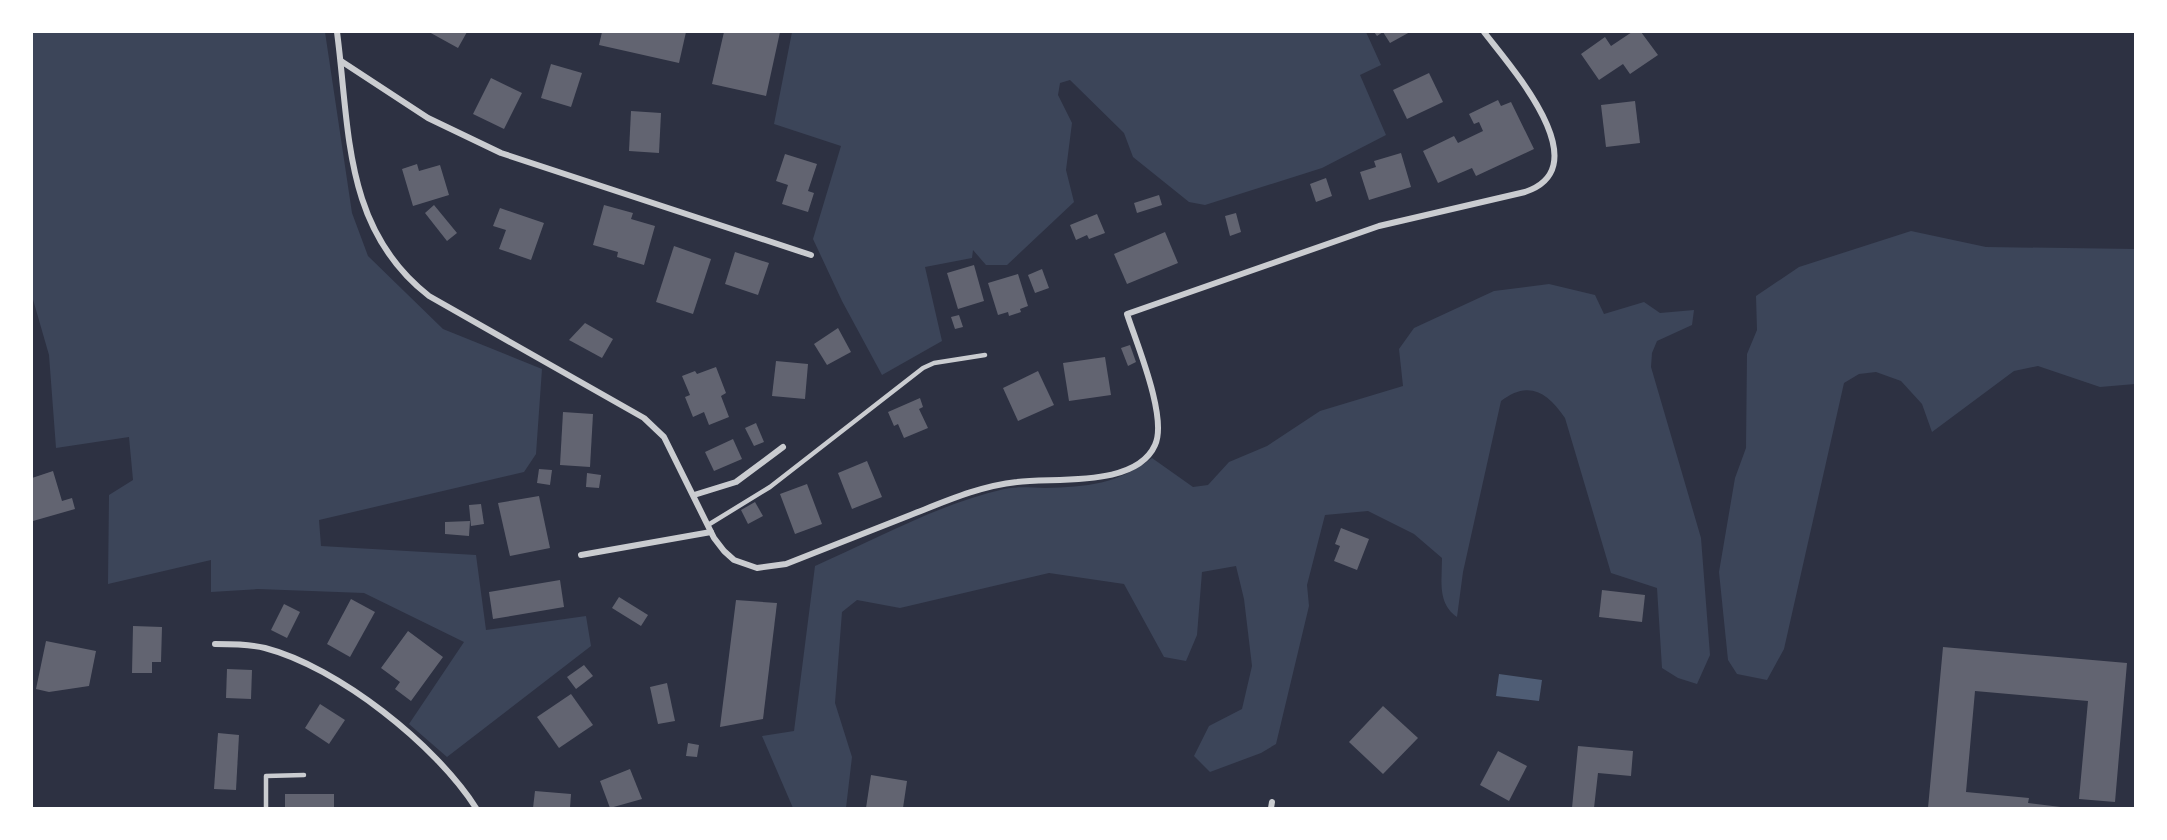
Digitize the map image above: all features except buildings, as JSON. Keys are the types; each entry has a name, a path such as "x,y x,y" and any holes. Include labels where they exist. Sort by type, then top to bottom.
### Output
{"street":[{"path":"337,32 360,194 386,253 415,285 429,296 656,426 694,495 709,528 724,551 734,560 757,568 771,567 987,487 1036,479 1096,478 1137,465 1156,444 1158,425 1153,394 1126,314 1354,234 1526,192 1548,178 1555,159 1547,120 1484,32"},
{"path":"341,62 429,118 501,153 811,255"},
{"path":"694,495 736,482 783,447"},
{"path":"581,555 709,528"},
{"path":"215,644 265,648 295,659 334,680 378,709 414,738 463,789 476,808"}],"lane":[{"path":"709,528 770,487 923,368 934,363 985,355"},
{"path":"266,808 266,776 304,775"}],"shaded area":[{"path":"32,32 325,32 352,213 368,256 443,329 542,369 536,454 524,472 319,520 321,546 476,555 486,630 586,616 591,646 447,757 409,724 464,642 364,593 258,589 211,592 211,560 108,584 109,495 133,480 129,437 56,448 49,355 32,296"},
{"path":"792,32 1366,32 1381,65 1360,75 1386,135 1322,168 1205,205 1189,202 1133,157 1124,133 1070,80 1060,83 1058,95 1072,123 1066,170 1074,202 1007,265 986,265 973,250 972,258 925,267 942,341 882,375 842,301 813,239 841,146 774,124"},
{"path":"1911,231 1986,247 2135,249 2135,384 2100,387 2038,366 2014,371 1932,432 1922,404 1901,381 1876,372 1859,374 1844,383 1784,649 1767,680 1737,674 1728,660 1719,572 1735,478 1746,448 1747,354 1757,330 1756,296 1799,267"},
{"path":"1549,284 1595,295 1604,314 1644,302 1660,313 1694,310 1692,325 1657,341 1652,353 1651,367 1701,538 1710,655 1697,684 1678,678 1662,668 1657,588 1611,573 1565,418 1544,396 1529,390 1520,391 1501,401 1463,572 1457,617 1443,598 1442,558 1414,534 1368,511 1325,515 1307,585 1309,606 1276,744 1261,753 1210,772 1194,756 1209,726 1242,709 1252,666 1244,599 1236,566 1202,572 1197,635 1186,661 1164,657 1124,584 1049,573 900,608 857,600 842,612 835,703 852,757 846,808 793,808 762,736 794,731 815,566 908,523 980,496 1009,488 1045,488 1102,482 1127,474 1152,458 1193,487 1208,485 1229,462 1267,446 1320,411 1403,386 1399,349 1414,328 1494,291"},
{"path":"1499,674 1542,680 1539,701 1496,696"}]}
